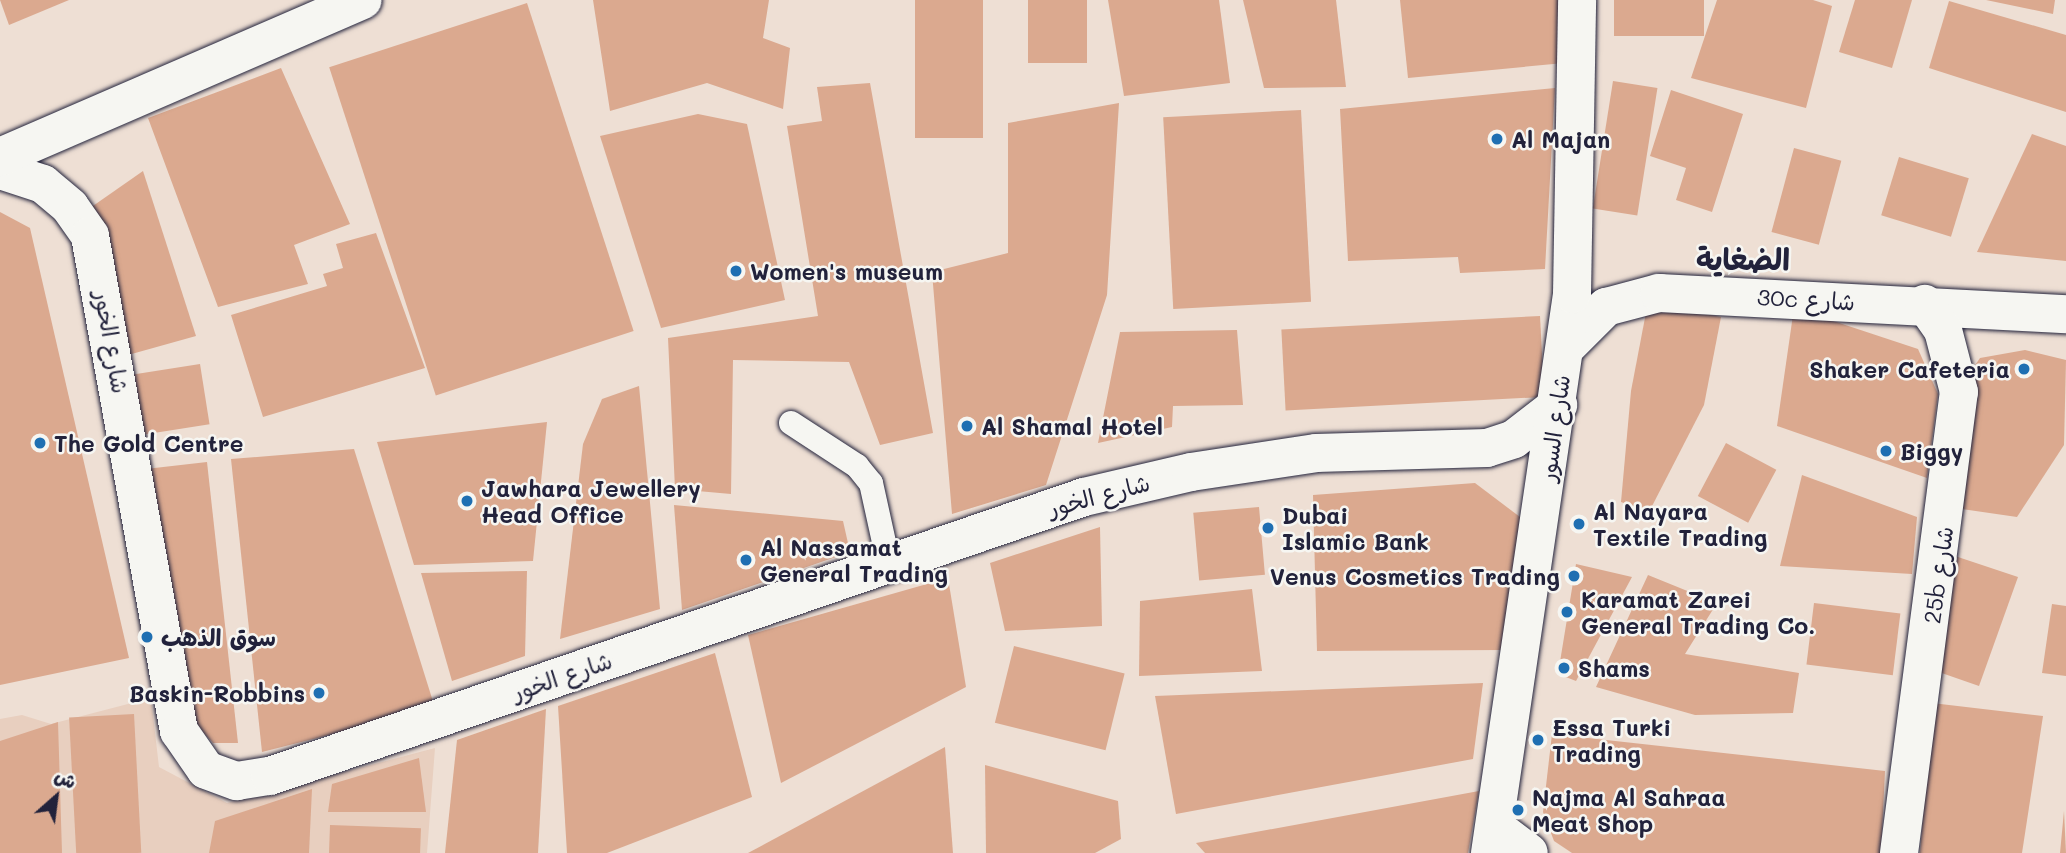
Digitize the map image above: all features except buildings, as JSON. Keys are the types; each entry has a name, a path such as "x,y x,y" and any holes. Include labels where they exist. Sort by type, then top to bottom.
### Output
{"street":[{"path":"0,157 363,0"},
{"name":"شارع السور","path":"1493,841 1566,347 1577,0"},
{"name":"شارع الخور","path":"0,170 43,184 70,207 90,236 179,731 197,762 221,778 270,776 1084,497 1191,472 1316,453 1486,448 1514,439 1558,405"},
{"name":"30c شارع","path":"1566,347 1583,324 1632,296 1925,304 2066,314"},
{"name":"25b شارع","path":"1899,853 1959,392 1943,330 1925,304"},
{"path":"1493,841 1529,853"}],"lane":[{"path":"791,422 857,466 871,483 889,565"}],"shaded area":[{"path":"151,698 159,767 227,803 435,748 427,853 0,853 0,719 22,715 51,724"}],"place":[{"name":"Al Majan","path":"1497,139"},
{"name":"Women's museum","path":"736,271"},
{"name":"Shaker Cafeteria","path":"2024,369"},
{"name":"Al Shamal Hotel","path":"967,426"},
{"name":"The Gold Centre","path":"40,443"},
{"name":"Biggy","path":"1886,451"},
{"name":"Jawhara Jewellery Head Office","path":"467,501"},
{"name":"Al Nayara Textile Trading","path":"1579,524"},
{"name":"Dubai Islamic Bank","path":"1268,528"},
{"name":"Al Nassamat General Trading","path":"746,560"},
{"name":"Venus Cosmetics Trading","path":"1574,576"},
{"name":"Karamat Zarei General Trading Co.","path":"1567,612"},
{"name":"سوق الذهب","path":"147,637"},
{"name":"Shams","path":"1564,668"},
{"name":"Baskin-Robbins","path":"319,693"},
{"name":"Essa Turki Trading","path":"1538,740"},
{"name":"Najma Al Sahraa Meat Shop","path":"1518,810"}],"district":[{"name":"الضغاية","path":"1743,258"}]}
